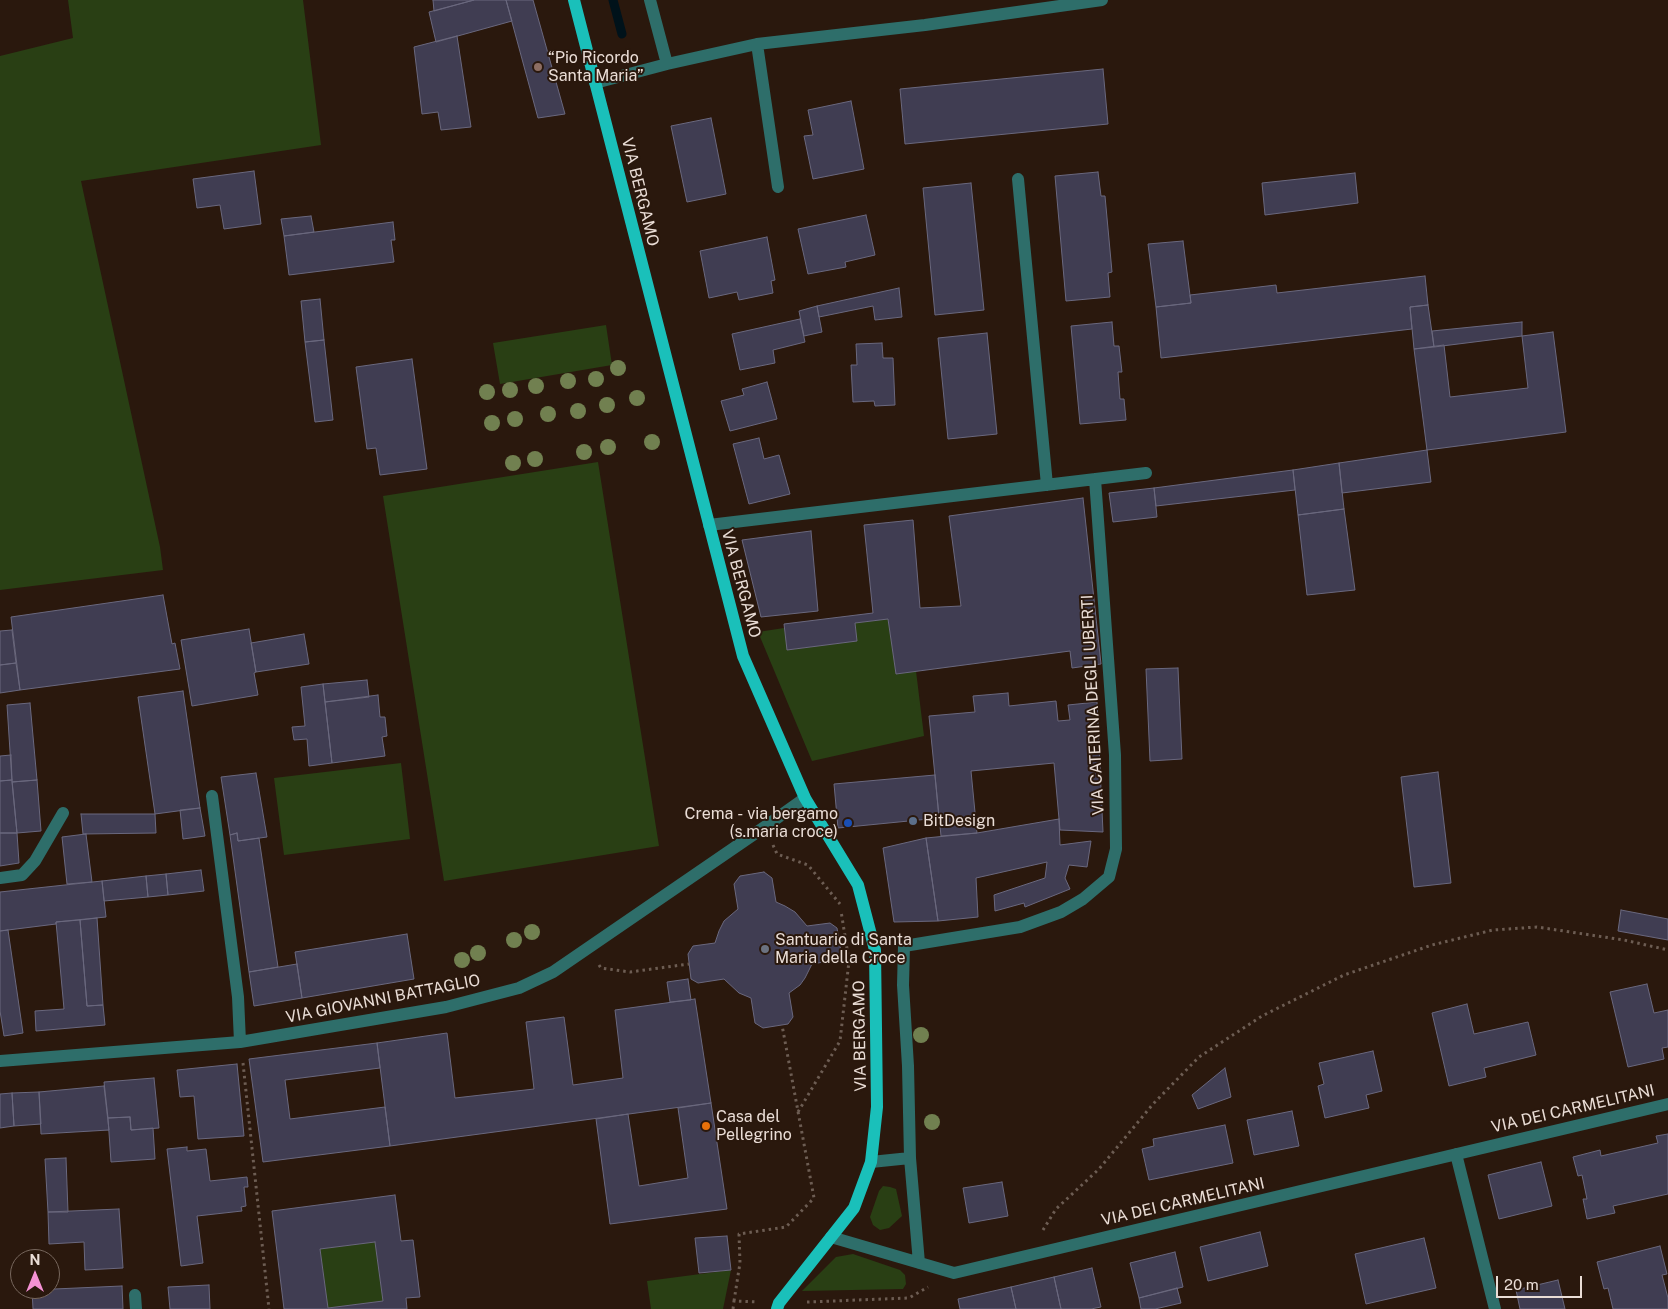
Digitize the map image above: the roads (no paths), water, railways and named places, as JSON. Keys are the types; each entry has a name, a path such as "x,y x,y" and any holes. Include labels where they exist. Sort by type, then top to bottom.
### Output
{"main road":[{"name":"VIA BERGAMO","path":"574,0 743,656 805,798 858,885 875,950 877,1107 871,1162 854,1208 778,1306"}],"street":[{"path":"650,0 666,64"},
{"path":"595,83 666,64 757,44 926,25 1102,0"},
{"path":"757,44 778,187"},
{"path":"1018,178 1047,485"},
{"path":"709,525 1146,473"},
{"name":"VIA CATERINA DEGLI UBERTI","path":"910,1158 908,1066 903,985 904,946 1020,927 1061,912 1083,899 1108,877 1116,849 1115,755 1095,479"},
{"path":"212,796 238,997 240,1042"},
{"name":"VIA GIOVANNI BATTAGLIO","path":"0,1061 240,1042 446,1007 519,988 553,972 805,798"},
{"path":"0,878 22,875 35,861 63,813"},
{"name":"VIA DEI CARMELITANI","path":"831,1238 954,1273 1668,1104"},
{"path":"1456,1154 1495,1309"},
{"path":"871,1162 910,1158 919,1263"},
{"path":"135,1295 136,1309"}],"waterway":[{"path":"613,0 622,34"}],"place":[{"name":"“Pio Ricordo Santa Maria”","path":"538,67"},
{"name":"BitDesign","path":"913,821"},
{"name":"Crema - via bergamo (s.maria croce)","path":"848,823"},
{"name":"Santuario di Santa Maria della Croce","path":"765,949"},
{"name":"Casa del Pellegrino","path":"706,1126"}]}
